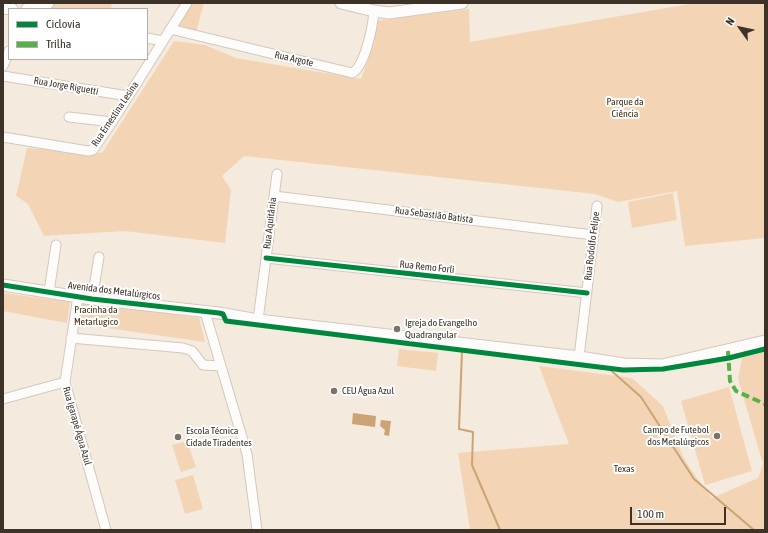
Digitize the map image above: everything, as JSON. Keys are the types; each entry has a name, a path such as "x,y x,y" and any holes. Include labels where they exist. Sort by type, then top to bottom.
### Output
{"main road":[{"path":"30,8 48,3"},
{"path":"341,3 389,13 462,3"},
{"name":"Avenida dos Metalúrgicos","path":"3,285 92,299 223,314 258,320 579,357 624,364 662,365 765,341"}],"street":[{"name":"Rua Ernestina Lesina","path":"3,137 88,151 96,146 187,3"},
{"name":"Rua Argote","path":"170,29 352,73 360,67 371,32 374,11"},
{"path":"148,38 162,41"},
{"path":"3,66 8,54"},
{"name":"Rua Jorge Riguetti","path":"3,76 128,96"},
{"path":"68,117 112,122"},
{"name":"Rua Aquitânia","path":"258,320 277,174"},
{"name":"Rua Sebastião Batista","path":"274,196 594,235"},
{"name":"Rua Rodolfo Felipe","path":"579,357 597,206"},
{"path":"49,292 56,245"},
{"path":"92,299 99,257"},
{"name":"Rua Remo Forli","path":"266,258 586,293"},
{"name":"Rua Igarapé Água Azul","path":"78,296 65,382 106,530"},
{"path":"205,312 247,454 257,530"},
{"path":"71,338 183,348 192,351 202,365 221,366"},
{"path":"3,399 65,382"}],"green space":[{"path":"51,3 112,3 111,8 36,8"},
{"path":"192,3 204,3 196,32 178,26"},
{"name":"Parque da Ciência","path":"695,3 765,3 765,238 685,246 677,191 618,202 595,194 244,156 222,176 231,190 225,243 124,231 44,236 28,204 16,196 27,148 102,153 174,41 205,45 236,58 361,79 375,40 375,21 469,9 470,42"},
{"path":"673,193 677,220 632,228 628,202"},
{"name":"Pracinha da Metarlugico","path":"3,293 70,302 67,323 3,311"},
{"name":"Pracinha da Metarlugico","path":"81,301 199,318 205,342 79,324"},
{"path":"399,349 438,353 436,371 397,366"},
{"name":"Texas","path":"765,352 765,530 470,530 458,453 569,444 539,366 632,378 663,406 683,457 712,498 758,478 763,464 738,379 742,358"},
{"name":"Campo de Futebol dos Metalúrgicos","path":"729,387 752,471 705,485 681,401"},
{"path":"187,441 196,467 181,472 172,445"},
{"path":"193,475 203,509 185,514 175,480"}],"shaded area":[{"path":"353,413 376,416 375,427 352,424"},
{"path":"381,420 391,421 389,436 384,435 385,430 380,426"}],"waterway":[{"path":"462,351 459,429 473,432 472,465 500,530"},
{"path":"606,366 641,397 694,479 754,530"}],"marked path":[{"path":"728,351 730,381 736,391 765,404"}],"cycle path":[{"path":"266,258 587,293"},
{"path":"3,285 92,299 219,313 223,314 226,321 623,370 663,369 729,358 765,349"}],"place":[{"name":"Igreja do Evangelho Quadrangular","path":"397,329"},
{"name":"CEU Água Azul","path":"334,391"},
{"name":"Campo de Futebol dos Metalúrgicos","path":"717,436"},
{"name":"Escola Técnica Cidade Tiradentes","path":"178,437"}]}
